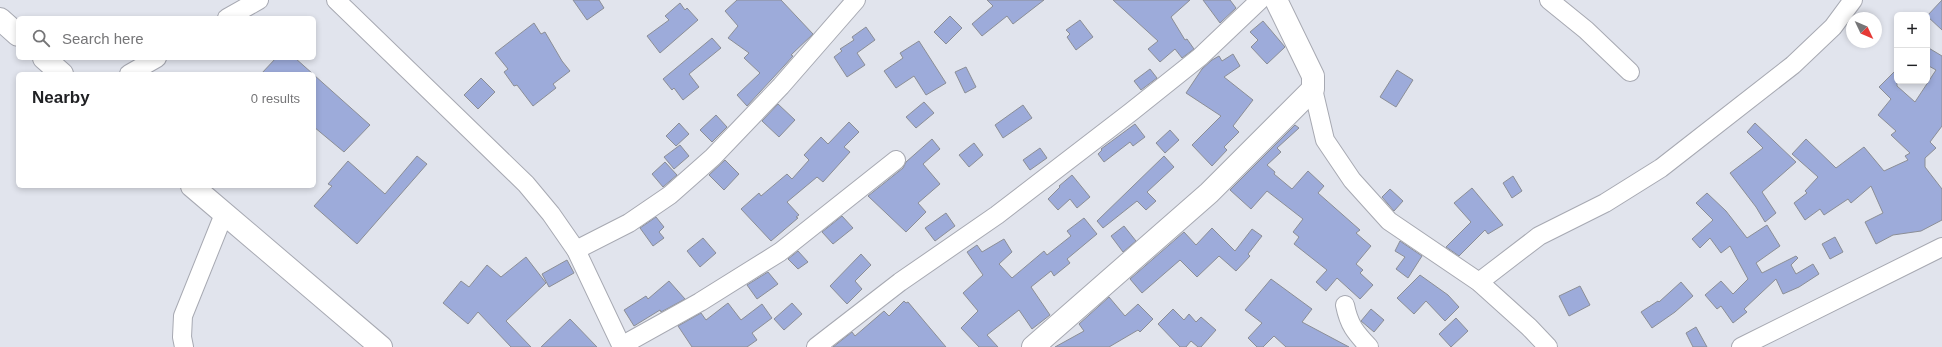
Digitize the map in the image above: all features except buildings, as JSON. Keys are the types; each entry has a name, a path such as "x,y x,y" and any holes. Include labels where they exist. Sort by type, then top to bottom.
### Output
{"street":[{"path":"336,0 526,184 551,214 576,250 621,347 700,302 780,252 896,160"},
{"path":"576,250 629,223 670,195 708,162 782,86 856,0"},
{"path":"816,347 900,282 997,215 1138,107 1200,57 1260,0"},
{"path":"1276,0 1313,76 1313,89 1325,140 1352,180 1389,221 1479,282 1548,347"},
{"path":"1549,0 1586,30 1630,72"},
{"path":"1479,282 1539,236 1605,203 1661,168 1793,65 1833,27 1853,0"},
{"path":"230,16 250,2"},
{"path":"0,19 16,33"},
{"path":"46,60 60,72"},
{"path":"132,72 154,60"},
{"path":"1033,347 1209,193 1313,89"},
{"path":"194,188 381,347"},
{"path":"184,347 182,337 183,316 224,214"},
{"path":"1741,347 1942,247"},
{"path":"1345,305 1348,320 1355,332 1369,347"}]}
